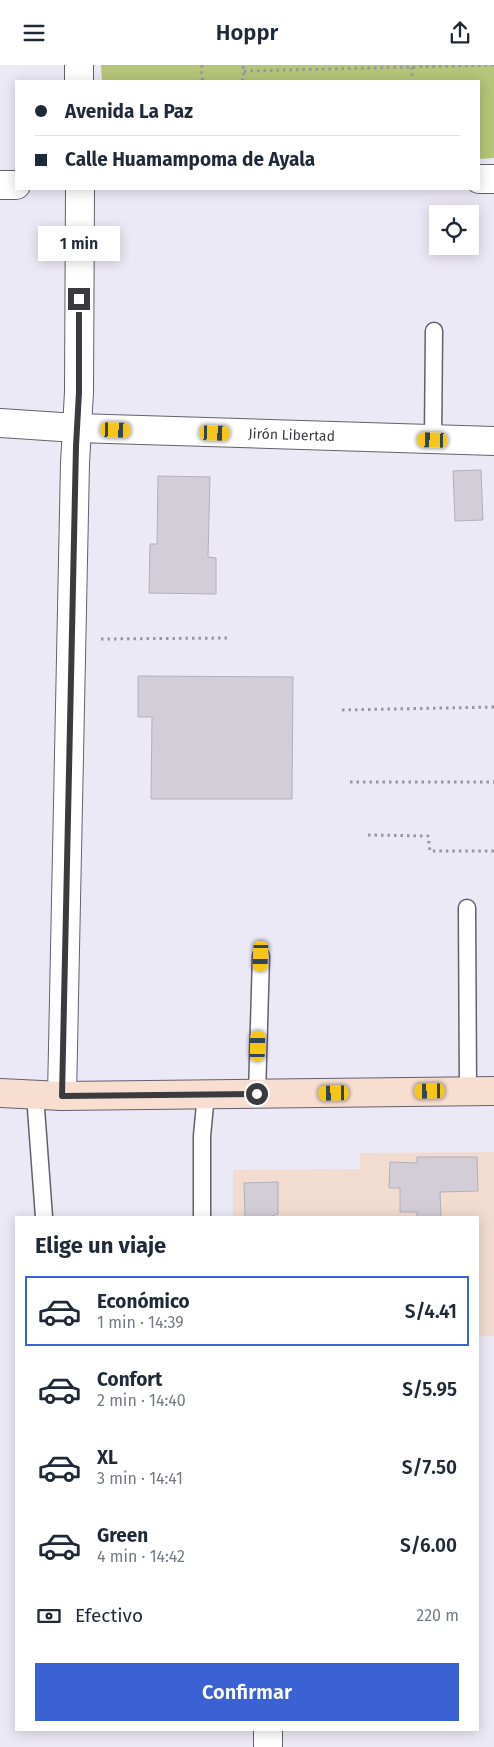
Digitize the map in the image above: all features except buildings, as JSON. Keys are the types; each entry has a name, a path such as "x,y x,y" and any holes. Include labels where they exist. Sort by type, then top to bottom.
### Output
{"main road":[{"path":"0,1093 62,1096 481,1091"}],"street":[{"path":"79,65 79,80"},
{"path":"480,179 494,179"},
{"path":"0,185 15,185"},
{"path":"62,1096 76,429 79,392 80,190"},
{"name":"Jirón Libertad","path":"0,423 76,429 494,441"},
{"path":"268,1731 268,1747"}],"lane":[{"path":"433,440 434,331"},
{"path":"468,908 481,1091"},
{"path":"257,1094 261,956"},
{"path":"202,1216 202,1136 206,1094"},
{"path":"35,1095 44,1216"}],"path":[{"path":"202,65 203,80"},
{"path":"242,80 243,65"},
{"path":"244,71 494,65"},
{"path":"412,66 412,80"},
{"path":"71,640 228,638"},
{"path":"342,710 494,707"},
{"path":"350,782 494,782"},
{"path":"368,835 428,836 430,851 494,851"}],"shaded area":[{"path":"494,1152 494,1336 479,1336 479,1216 233,1216 233,1170 360,1169 360,1153"}],"green space":[{"path":"101,65 494,65 494,158 480,159 480,80 102,80"}],"route":[{"path":"79,299 79,392 76,429 62,1096 257,1094"}]}
